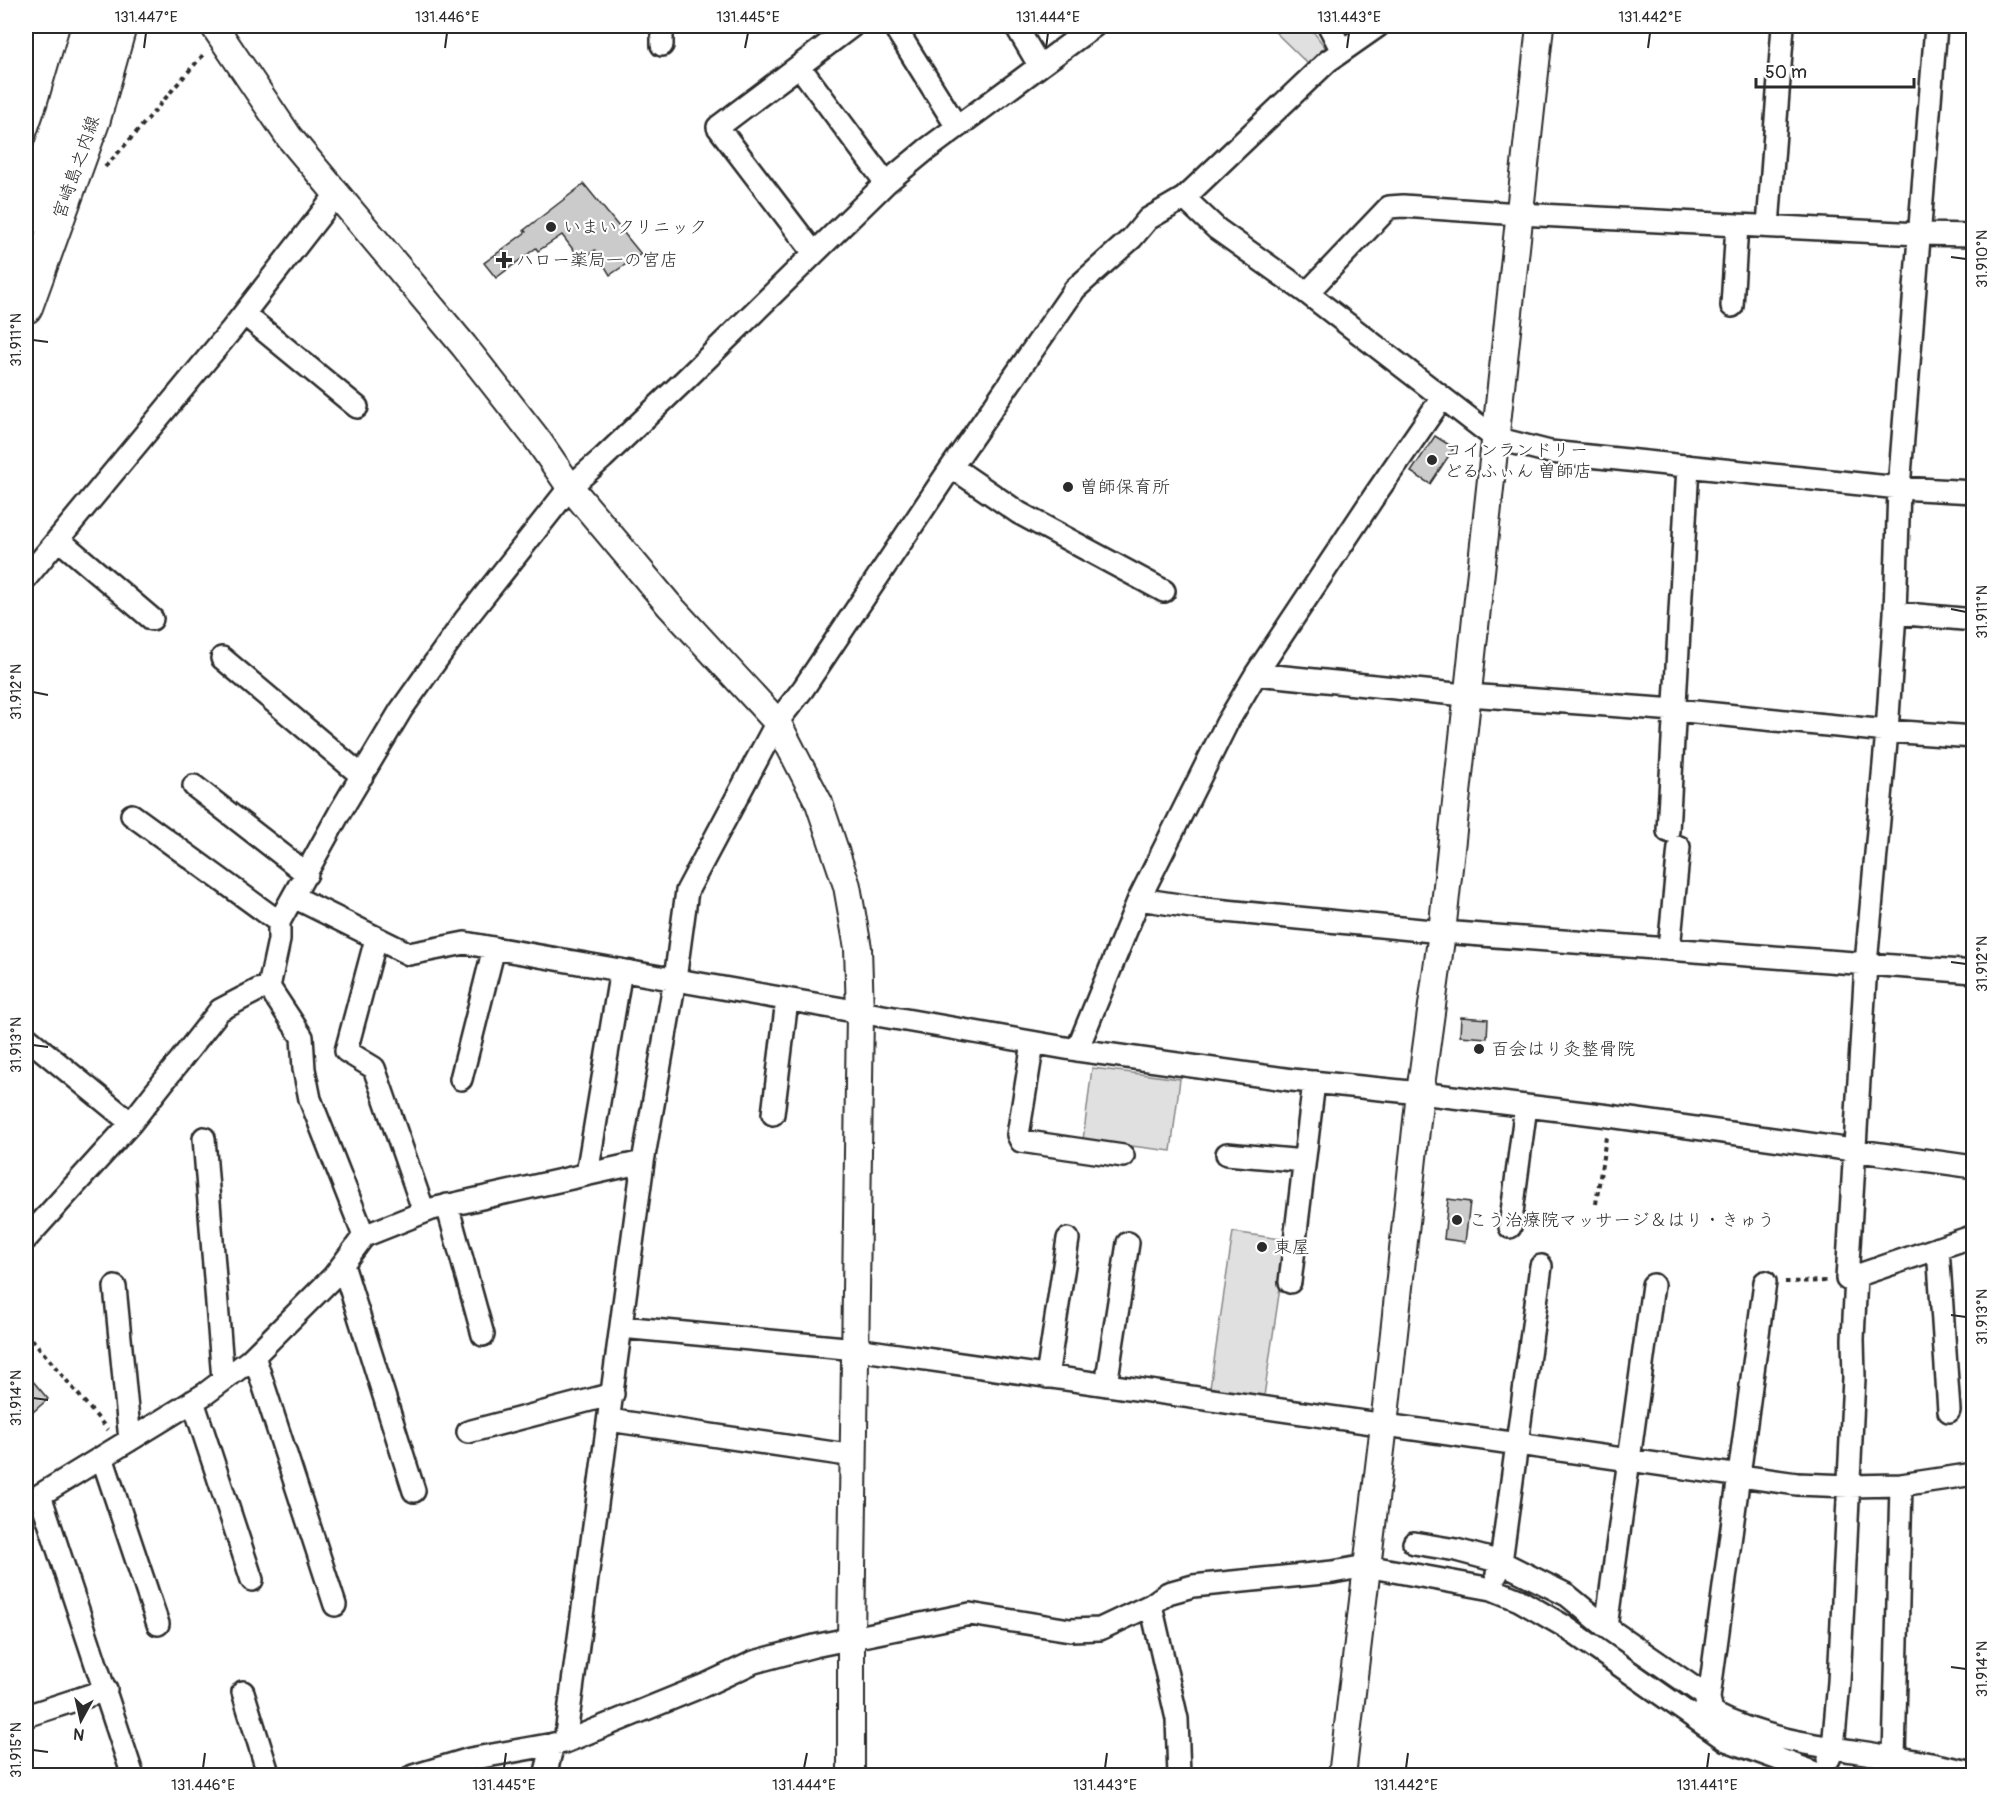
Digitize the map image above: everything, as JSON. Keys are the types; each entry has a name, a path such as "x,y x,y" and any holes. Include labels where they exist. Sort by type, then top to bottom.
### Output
{"main road":[{"name":"宮崎島之内線","path":"26,219 63,112 88,26"},
{"name":"宮崎島之内線","path":"26,307 94,119 120,26"}],"street":[{"path":"814,253 718,127 852,26"},
{"path":"894,26 957,127"},
{"path":"1016,26 1039,65"},
{"path":"364,1236 310,1099 304,1069 302,1037 269,987 279,940 279,922 401,710 465,620 570,487 886,183 1039,65 1095,26"},
{"path":"1329,26 1342,51"},
{"path":"545,1776 559,1743 609,1420 643,1162 675,979 687,891 777,722 803,689 1075,289 1132,238 1148,219 1184,198 1328,61 1378,26"},
{"path":"1347,1775 1366,1566 1384,1425 1420,1093 1442,932 1539,26"},
{"path":"1768,226 1783,26"},
{"path":"413,1776 470,1759 559,1743 705,1685 754,1662 851,1638 970,1614 1070,1630 1100,1629 1151,1605 1168,1593 1193,1586 1333,1572 1366,1566 1492,1589 1520,1600 1564,1626 1726,1740 1795,1771 1824,1775 1833,1748 1839,1683 1854,1378 1852,1277 1866,964 1887,731 1895,613 1899,488 1936,26"},
{"path":"217,31 289,137 464,346 537,439 570,487 669,605 777,722 819,802 847,886 858,948 860,1013 851,1776"},
{"path":"799,66 886,183"},
{"path":"26,578 244,314 336,195"},
{"path":"1184,198 1217,229 1307,293 1495,438 1550,452 1899,488 1974,492"},
{"path":"1307,293 1389,207 1974,235"},
{"path":"1732,306 1737,225"},
{"path":"244,314 357,407"},
{"path":"1077,1050 1139,899 1227,723 1256,674 1442,398"},
{"path":"1669,949 1674,839 1675,710 1688,466"},
{"path":"952,467 1019,513 1164,591"},
{"path":"58,539 152,619"},
{"path":"1895,613 1974,620"},
{"path":"222,658 362,776"},
{"path":"1256,674 1467,695 1675,710 1887,731 1974,737"},
{"path":"194,786 307,874"},
{"path":"132,815 279,922"},
{"path":"294,897 409,954 465,943 1077,1050 1314,1082 1609,1116 1974,1167"},
{"path":"1139,899 1205,909 1442,932 1974,972"},
{"path":"376,939 346,1051 374,1068 424,1212"},
{"path":"461,1079 494,948"},
{"path":"587,1174 621,970"},
{"path":"26,1237 130,1123 220,1010 258,990 269,987"},
{"path":"773,1114 787,1000"},
{"path":"26,1037 130,1123"},
{"path":"1033,1042 1018,1135 1021,1141 1123,1156"},
{"path":"1290,1282 1314,1082"},
{"path":"1510,1227 1526,1106"},
{"path":"204,1137 223,1380"},
{"path":"1227,1154 1304,1161"},
{"path":"133,1776 40,1495 193,1401 254,1356 343,1265 364,1236 447,1205 643,1162"},
{"path":"447,1205 483,1335"},
{"path":"1852,1277 1974,1236"},
{"path":"1047,1377 1068,1239"},
{"path":"1106,1385 1128,1243"},
{"path":"1938,1248 1949,1411"},
{"path":"343,1265 414,1491"},
{"path":"1492,1589 1501,1562 1541,1266"},
{"path":"1699,1721 1708,1698 1766,1282"},
{"path":"1606,1626 1653,1286"},
{"path":"115,1287 125,1443"},
{"path":"621,1327 856,1349 1797,1484 1900,1485 1974,1474"},
{"path":"254,1356 335,1605"},
{"path":"468,1432 612,1394"},
{"path":"193,1401 252,1580"},
{"path":"609,1420 854,1456"},
{"path":"102,1457 158,1624"},
{"path":"1894,1757 1900,1485"},
{"path":"1414,1543 1456,1550 1501,1562 1567,1595 1606,1626 1708,1698 1712,1713 1733,1724 1798,1742 1894,1757 1974,1773"},
{"path":"1151,1605 1177,1719 1179,1776"},
{"path":"26,1716 106,1690"},
{"path":"243,1692 269,1776"}],"path":[{"path":"101,171 141,129 217,31"},
{"path":"1596,1204 1609,1116"},
{"path":"1766,1282 1833,1281 1852,1277"},
{"path":"26,1332 125,1443"}],"shaded area":[{"path":"1269,26 1309,26 1328,51 1308,64"},
{"path":"1092,1068 1180,1079 1171,1151 1083,1140"},
{"path":"1233,1232 1287,1240 1264,1396 1210,1388"}],"building":[{"name":"いまいクリニック","path":"584,184 641,254 610,275 595,250 581,260 562,235 538,251 536,248 496,278 484,263"},
{"name":"コインランドリー どるふぃん 曽師店","path":"1435,436 1454,448 1430,484 1411,472"},
{"name":"百会はり灸整骨院","path":"1461,1017 1488,1019 1487,1038 1460,1036"},
{"name":"こう治療院マッサージ＆はり・きゅう","path":"1448,1199 1470,1202 1465,1242 1444,1239"},
{"path":"26,1373 48,1399 26,1418"}],"place":[{"name":"いまいクリニック","path":"551,227"},
{"name":"ハロー薬局一の宮店","path":"504,260"},
{"name":"コインランドリー どるふぃん 曽師店","path":"1432,460"},
{"name":"曽師保育所","path":"1068,487"},
{"name":"百会はり灸整骨院","path":"1479,1049"},
{"name":"こう治療院マッサージ＆はり・きゅう","path":"1457,1220"},
{"name":"東屋","path":"1262,1247"}]}
